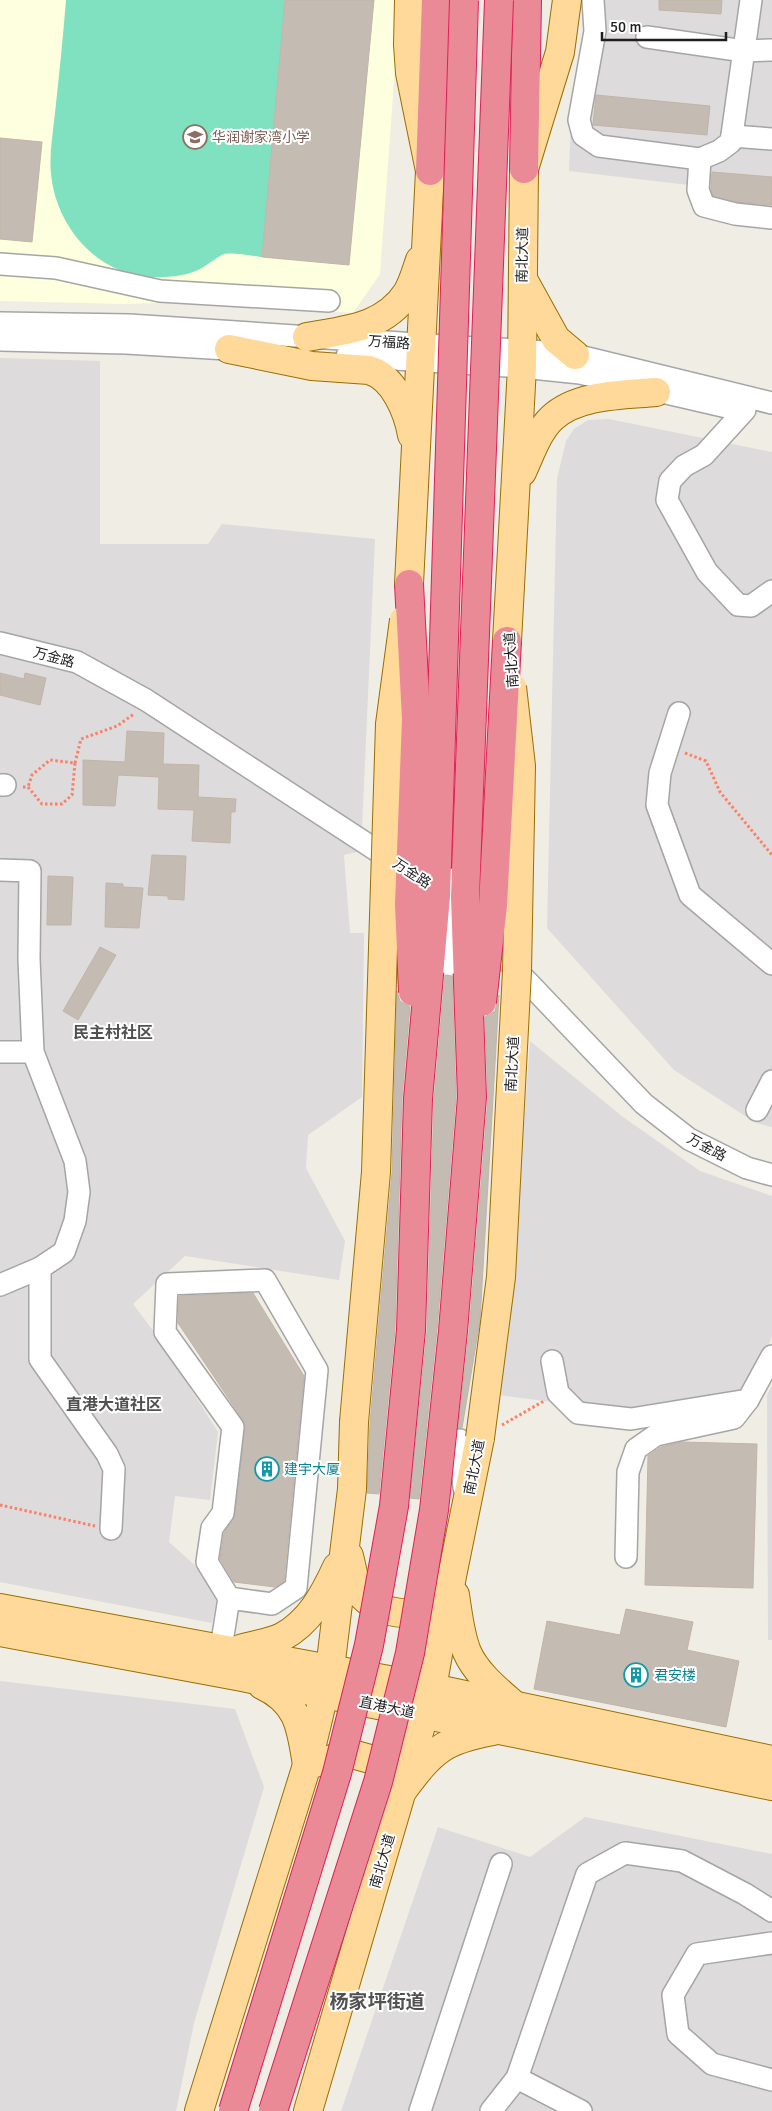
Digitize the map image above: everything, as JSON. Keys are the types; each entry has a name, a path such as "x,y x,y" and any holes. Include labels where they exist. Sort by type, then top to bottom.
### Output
{"highway":[{"path":"233,2111 336,1772 369,1645 394,1506 411,1330 418,1099 436,896 464,0"},
{"name":"南北大道","path":"273,2111 378,1782 410,1653 434,1510 453,1331 472,1097 465,897 499,0"},
{"path":"524,168 527,0"},
{"path":"430,171 435,12"},
{"path":"408,584 416,719 409,904 418,1099"},
{"path":"472,1097 493,905 507,641"}],"main road":[{"path":"199,2111 306,1765 327,1681 346,1548 360,1422 376,1172 390,724 408,584 428,243 430,171 410,72 408,45 410,0"},
{"name":"南北大道","path":"308,2111 404,1790 432,1688 466,1510 470,1439 501,1277 517,971 521,766 507,641 517,482 522,358 524,168 560,52 567,0"},
{"path":"307,337 362,326 387,314 408,292 428,243"},
{"path":"522,276 556,339 575,355"},
{"path":"229,349 312,366 369,370 378,373 386,379 407,414 416,455"},
{"path":"517,482 542,432 552,418 560,412 598,397 656,392"},
{"path":"346,1548 360,1592 368,1600 385,1609 402,1614 422,1613 436,1604 452,1576"},
{"path":"228,1649 281,1637 307,1619 325,1592 346,1548"},
{"path":"452,1576 459,1622 467,1653 486,1680 513,1704"},
{"name":"直港大道","path":"0,1608 228,1649 425,1714 772,1786"},
{"name":"直港大道","path":"0,1632 242,1677 432,1688 772,1760"},
{"path":"242,1677 275,1691 292,1707 300,1728 306,1765"},
{"path":"306,1765 352,1754 370,1758 395,1771 404,1790 425,1761 443,1747 464,1736 501,1730"}],"street":[{"path":"593,0 595,31 579,120 584,135 599,146 700,159 719,151 731,142 751,0"},
{"path":"647,37 744,51 772,50"},
{"path":"732,136 772,138"},
{"path":"700,159 698,190 704,206 735,214 772,218"},
{"path":"0,264 56,268 160,291 329,301"},
{"name":"万福路","path":"0,323 129,325 307,337 422,353 476,364 522,358 575,355 772,403"},
{"name":"万福路","path":"0,340 126,343 229,349 422,353"},
{"name":"万福路","path":"522,358 656,392 772,417"},
{"path":"445,895 445,963 476,364"},
{"path":"745,410 704,455 684,466 670,481 668,500 706,572 738,605 751,606 772,591"},
{"name":"万金路","path":"0,643 77,662 146,700 445,895 644,1104 689,1139 747,1168 772,1175"},
{"path":"679,712 660,773 657,805 690,896 772,964"},
{"path":"0,870 30,871 29,959 34,1052 75,1161 79,1192 75,1221 64,1252 40,1268 0,1285"},
{"path":"0,1052 34,1052"},
{"path":"757,1110 772,1081"},
{"path":"40,1268 40,1359 107,1454 114,1469 111,1529"},
{"path":"228,1649 229,1598 207,1562 212,1528 223,1513 233,1427 166,1332 167,1284 265,1280 317,1370 296,1588 272,1604 229,1598"},
{"path":"626,1557 628,1472 636,1448 656,1435 734,1418 748,1400 772,1356"},
{"path":"552,1361 558,1393 578,1413 631,1419 748,1400"},
{"path":"491,2111 517,2078 587,1874 625,1853 682,1861 745,1894 772,1911"},
{"path":"420,2111 501,1864"},
{"path":"772,1943 697,1954 673,1995 678,2034 712,2064 772,2080"},
{"path":"517,2078 581,2111"}],"path":[{"path":"75,763 50,760 32,774 28,787 42,804 62,804 72,795 75,763 81,739 117,726 131,717 146,700"},
{"path":"668,746 706,761 720,792 772,855"},
{"path":"470,1439 558,1393"},
{"path":"0,1504 111,1529"}],"shaded area":[{"name":"华润谢家湾小学","path":"0,0 400,0 380,274 353,313 196,302 123,304 0,301"},
{"path":"590,0 772,0 772,221 706,213 689,185 569,171 571,121"},
{"path":"0,358 100,361 100,544 208,544 222,524 375,539 361,851 344,855 350,933 364,933 362,1097 308,1135 306,1168 345,1241 339,1280 185,1256 133,1304 157,1336 218,1432 210,1500 175,1496 169,1542 219,1587 212,1623 0,1582"},
{"path":"609,419 772,452 772,1127 756,1123 674,1070 547,928 557,479 566,441 574,429 588,420"},
{"path":"530,1041 623,1117 700,1171 772,1196 772,1336 749,1395 630,1412 498,1395 508,1343"},
{"path":"772,1385 772,1640 768,1640 767,1395"},
{"path":"0,1681 235,1709 264,1787 194,2023 176,2111 0,2111"},
{"path":"585,1817 772,1854 772,2111 341,2111 438,1827 530,1857"}],"green space":[{"path":"66,0 285,0 262,257 224,254 196,271 167,277 146,277 127,273 110,266 94,255 81,242 61,211 54,193 51,174 52,144"}],"building":[{"path":"285,0 374,0 349,265 262,257"},
{"path":"659,0 722,0 721,14 659,10"},
{"path":"596,95 710,106 707,135 593,125"},
{"path":"0,138 42,142 32,242 0,239"},
{"path":"712,172 772,177 772,205 737,202 713,196 711,189"},
{"path":"0,673 24,679 25,673 46,678 40,705 0,695"},
{"path":"127,731 164,733 163,764 199,765 198,797 236,799 235,812 231,812 230,843 192,841 194,810 158,809 159,777 118,775 115,806 83,805 83,760 125,762"},
{"path":"152,855 186,856 184,900 168,899 168,896 148,895"},
{"path":"48,876 73,877 71,925 47,925"},
{"path":"106,883 123,884 123,887 143,888 139,928 105,927"},
{"path":"100,947 116,955 78,1020 63,1011"},
{"path":"445,975 452,976 456,1097 437,1330 419,1499 410,1498 427,1331 434,1100"},
{"path":"397,991 400,1001 410,1007 402,1098 395,1329 379,1494 367,1493 370,1423 392,1173"},
{"path":"499,995 480,1320 462,1428 458,1428 469,1332 488,1098 485,1017 495,1011"},
{"name":"建宇大厦","path":"253,1293 304,1376 284,1581 275,1587 234,1582 220,1559 224,1533 235,1514 245,1428 243,1420 178,1323 179,1296"},
{"path":"682,1442 757,1444 753,1588 645,1585 648,1456 661,1447"},
{"name":"君安楼","path":"626,1609 693,1622 687,1650 739,1661 726,1727 534,1689 547,1621 620,1635"}],"place":[{"name":"华润谢家湾小学","path":"195,137"},
{"name":"建宇大厦","path":"267,1469"},
{"name":"君安楼","path":"636,1675"}],"district":[{"name":"民主村社区","path":"113,1032"},
{"name":"直港大道社区","path":"114,1404"},
{"name":"杨家坪街道","path":"377,2001"}]}
